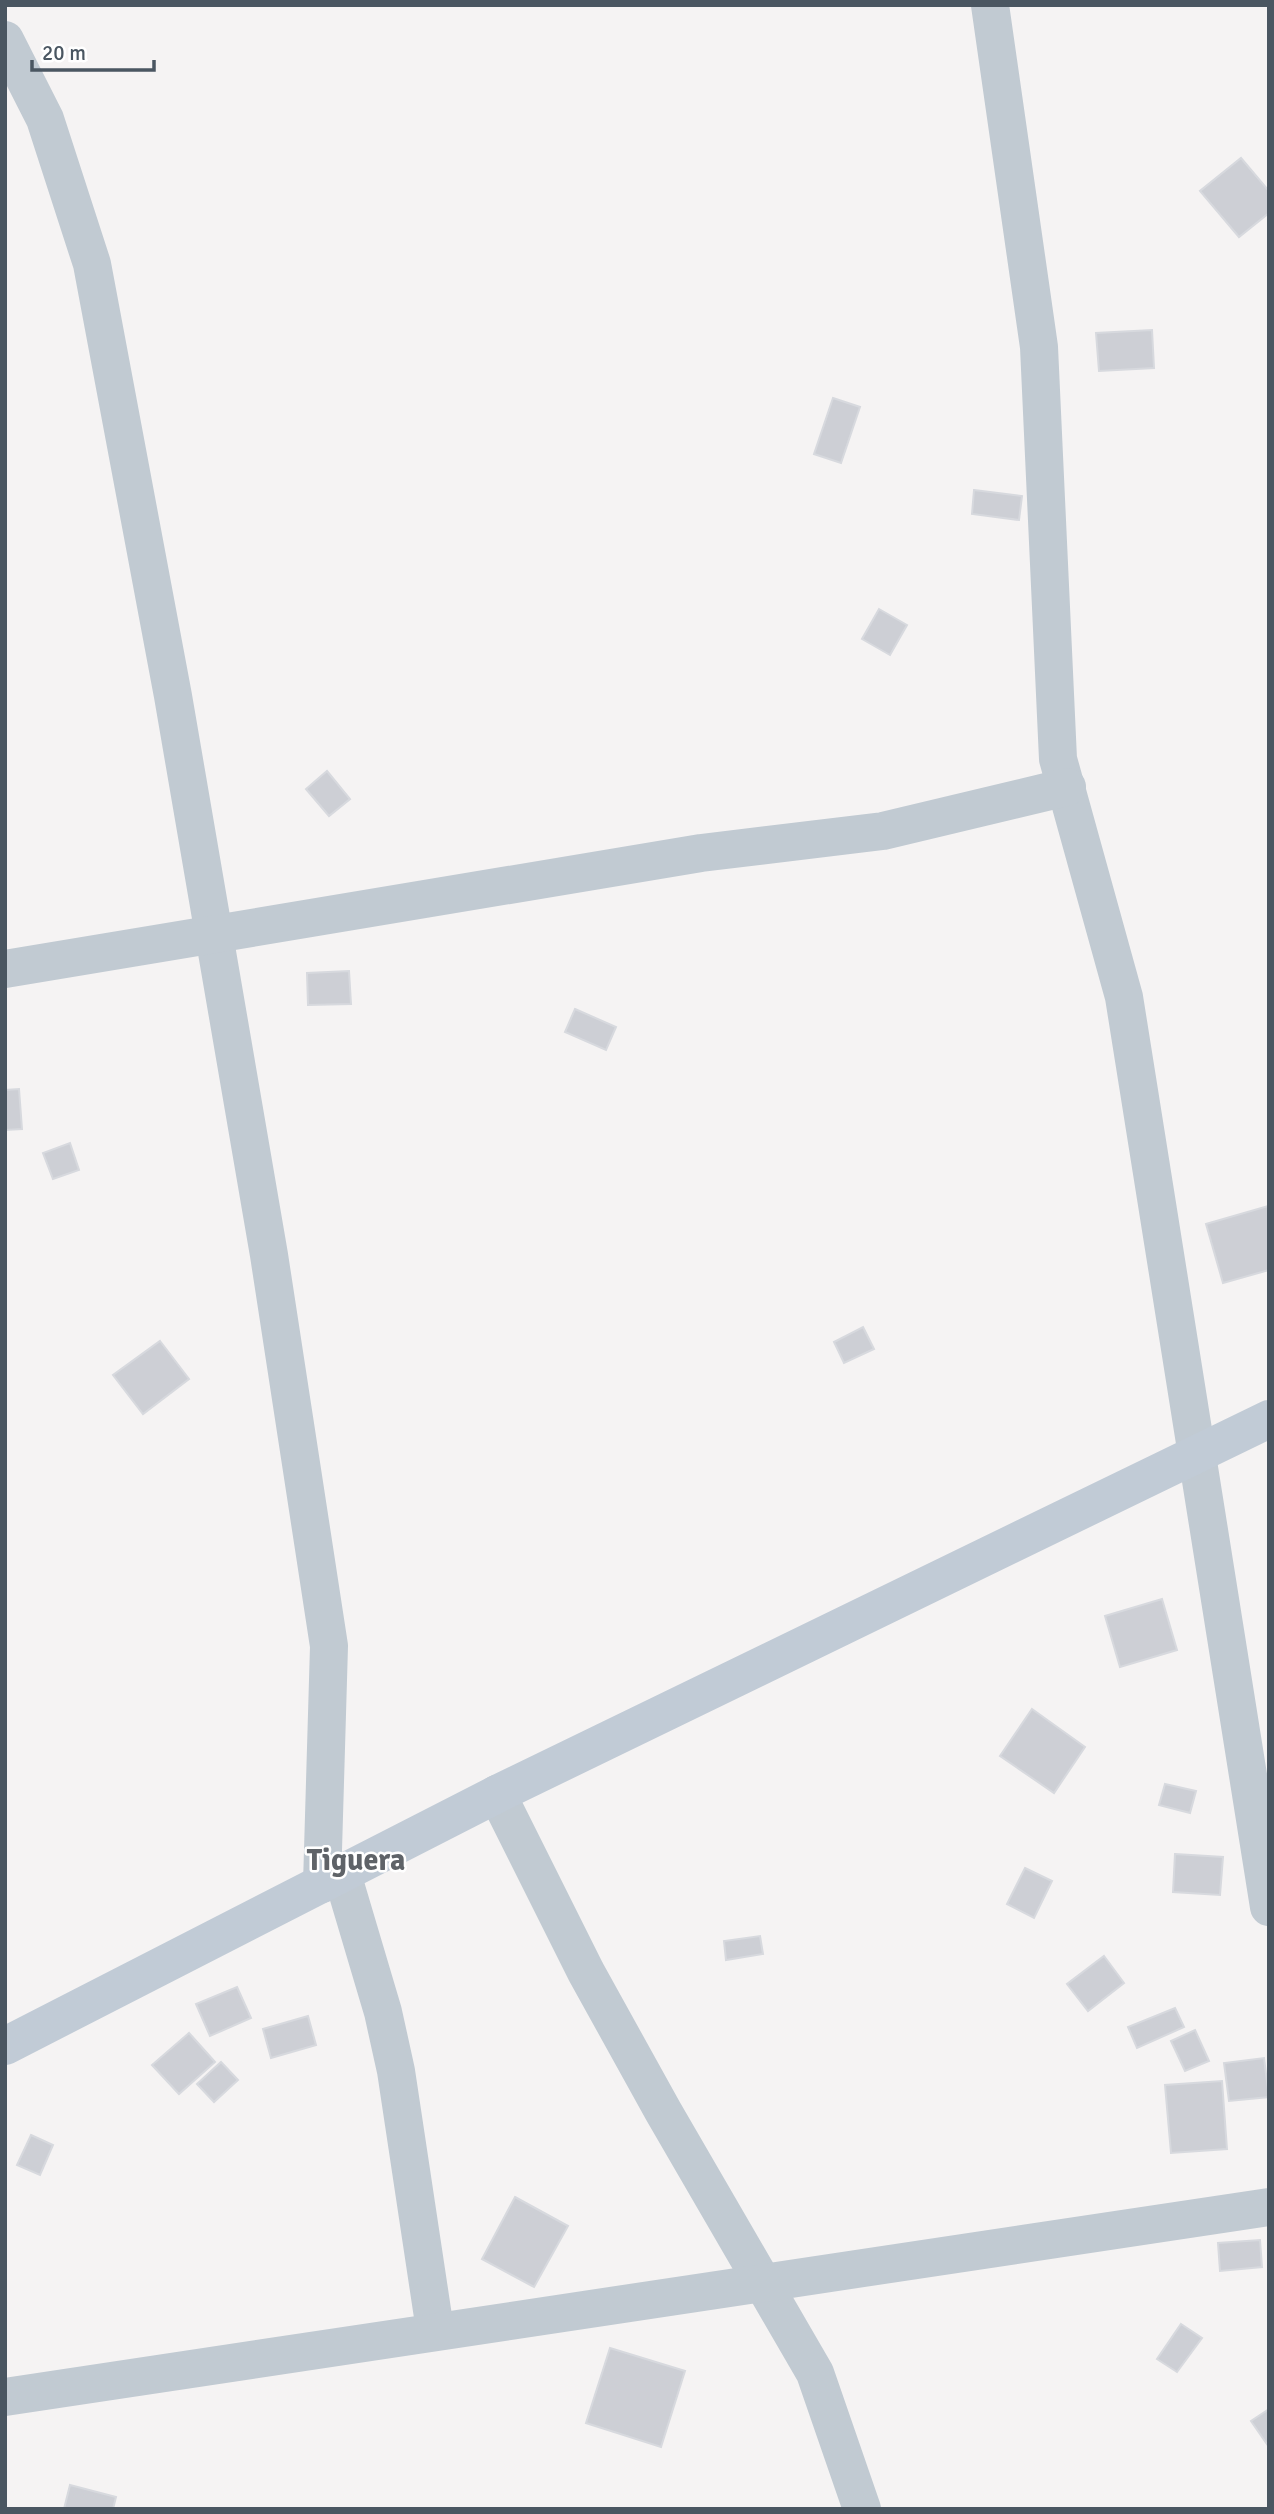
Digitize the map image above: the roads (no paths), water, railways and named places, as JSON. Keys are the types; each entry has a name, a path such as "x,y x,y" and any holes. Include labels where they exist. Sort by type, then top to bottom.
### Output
{"street":[{"path":"990,5 1039,347 1058,759 1124,997 1269,1907"},
{"path":"5,40 45,119 92,264 214,932 269,1255 329,1646 332,1879 383,2012 396,2071 435,2330"},
{"path":"5,969 214,932 701,853 883,831 1067,787"},
{"path":"5,2046 497,1794 1269,1419"},
{"path":"497,1794 586,1972 761,2282 815,2372 862,2509"},
{"path":"5,2397 435,2330 1269,2207"}],"district":[{"name":"Tiguera","path":"356,1860"}]}
